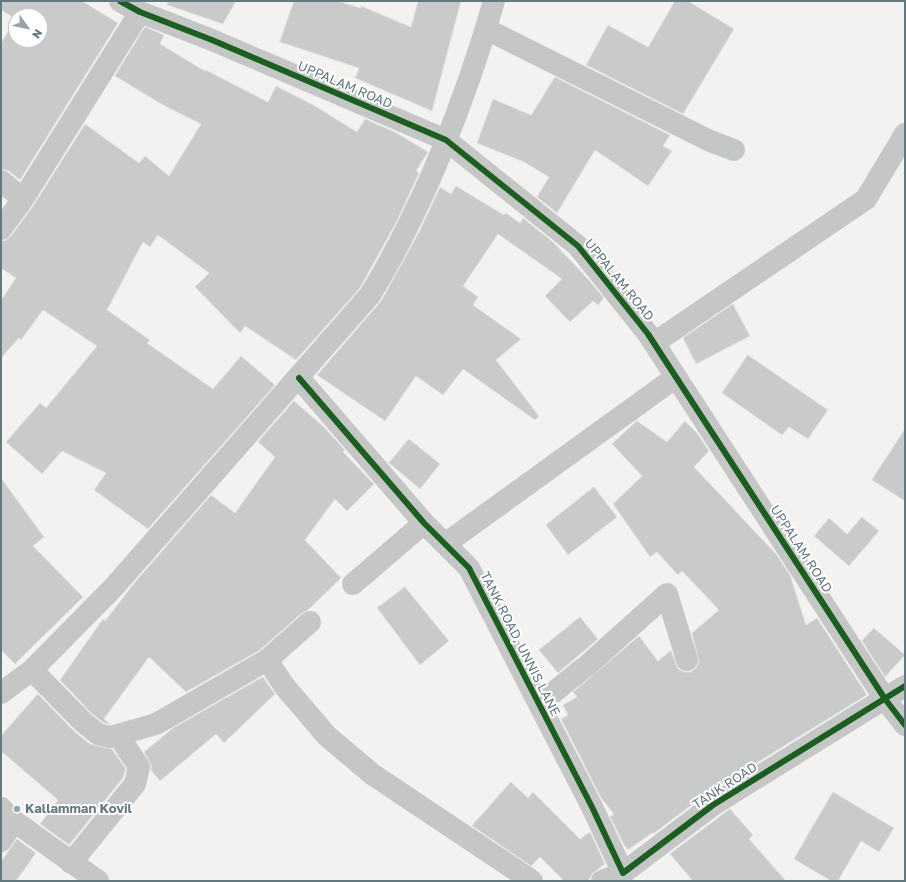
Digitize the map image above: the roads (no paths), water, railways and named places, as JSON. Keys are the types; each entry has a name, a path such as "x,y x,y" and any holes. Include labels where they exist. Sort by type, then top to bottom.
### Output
{"street":[{"name":"UPPALAM ROAD","path":"120,1 140,12 212,40 446,140 578,246 654,343 885,699 905,725"},
{"path":"1,693 32,670 113,588 299,378 370,295 394,255 446,140 486,29 494,1"},
{"path":"1,229 23,199 140,12"},
{"path":"486,29 710,141 734,150"},
{"path":"654,343 866,199 905,134"},
{"path":"1,181 23,199"},
{"path":"446,544 676,377"},
{"name":"TANK ROAD, UNNIS LANE","path":"299,378 424,523 469,568 592,807 623,873"},
{"path":"353,584 424,523"},
{"path":"539,704 590,663 667,594 686,660"},
{"path":"32,670 83,722 98,734 110,737 156,724 267,660 310,622"},
{"path":"267,660 286,687 326,736 372,774 532,881"},
{"name":"TANK ROAD","path":"602,881 623,873 713,805 905,686"},
{"path":"71,863 135,784 139,767 118,735"},
{"path":"1,841 8,814 71,863 98,881"}],"place":[{"name":"Kallamman Kovil","path":"17,809"}]}
